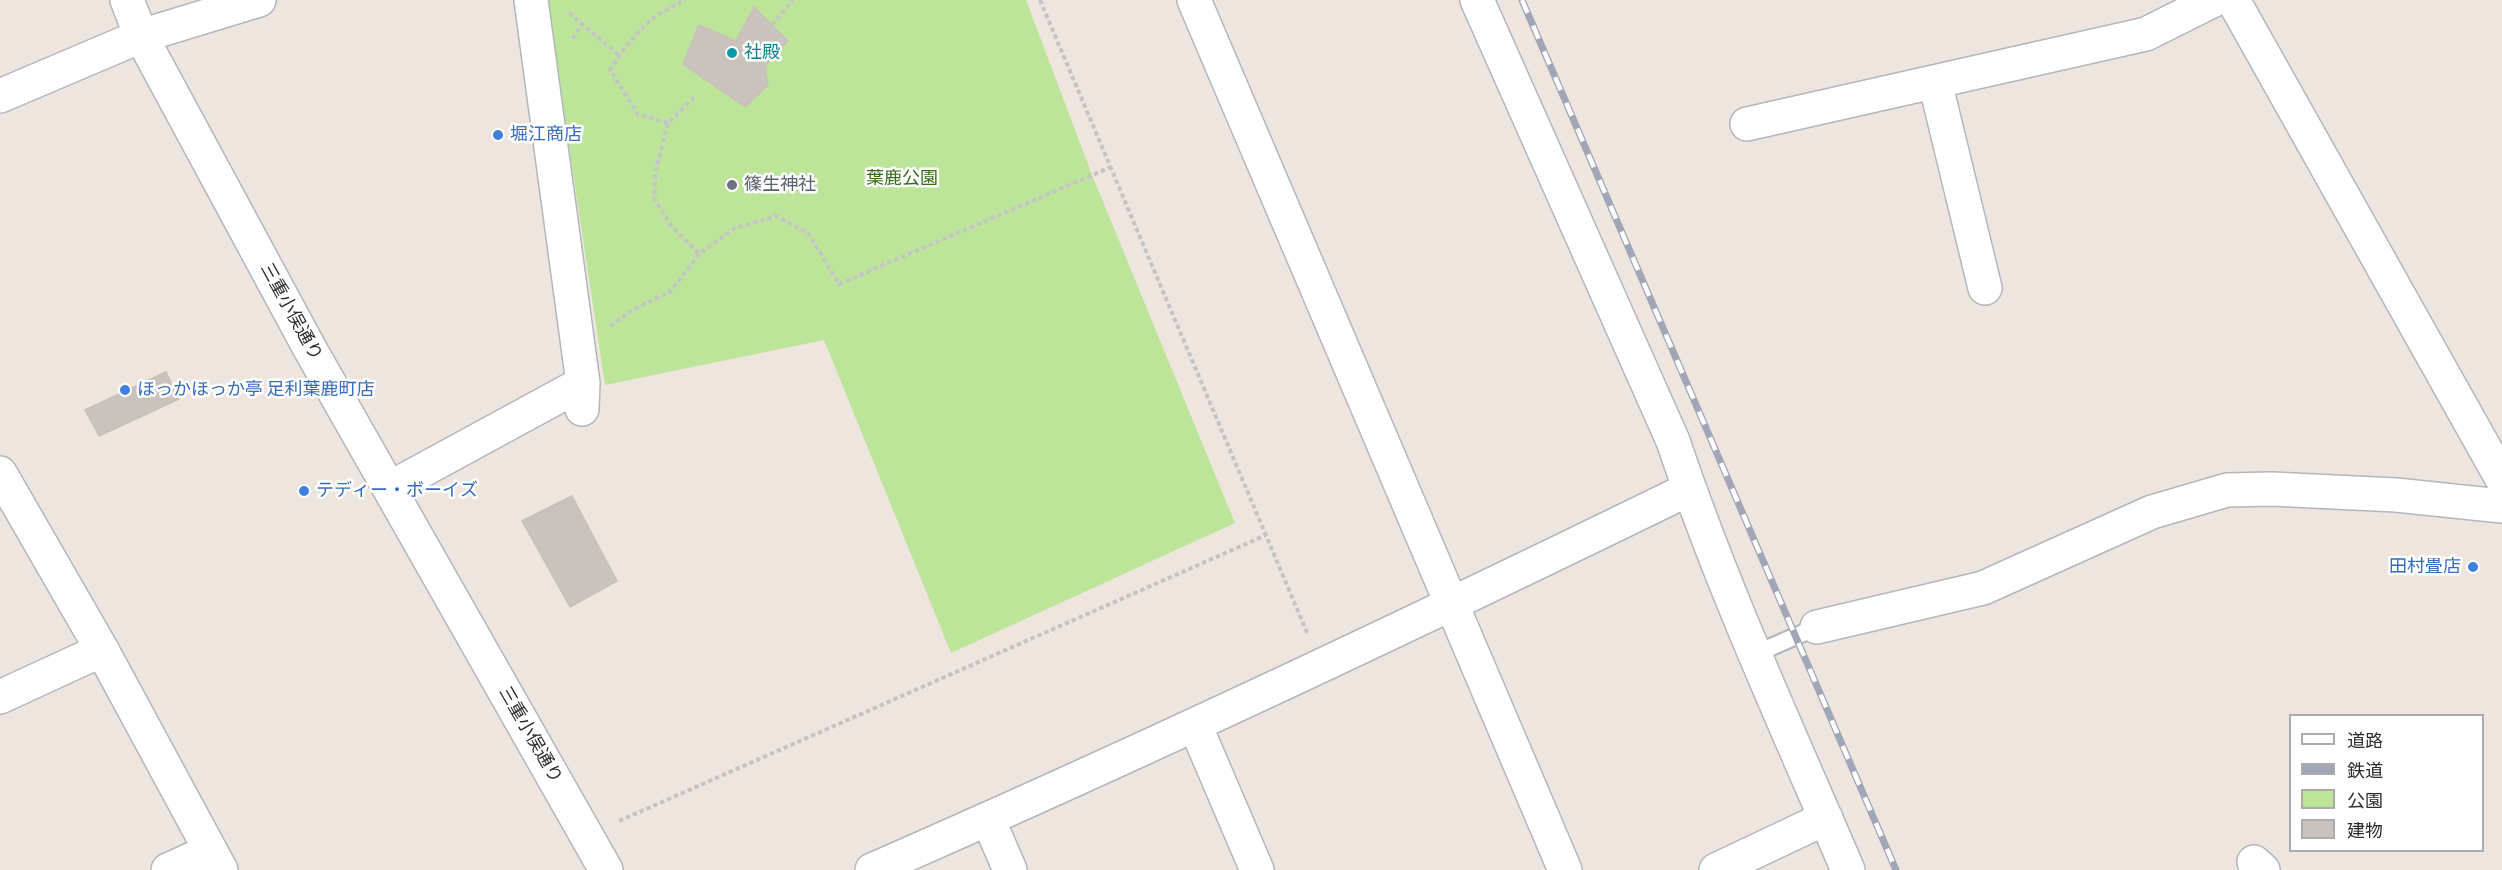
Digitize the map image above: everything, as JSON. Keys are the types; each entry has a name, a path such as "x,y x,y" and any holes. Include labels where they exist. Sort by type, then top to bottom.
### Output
{"street":[{"name":"三重小俣通り","path":"127,0 141,36 310,349 606,870"},
{"path":"0,96 141,36 259,0"},
{"path":"390,488 582,396 578,350 531,0"},
{"path":"1194,0 1565,870"},
{"path":"1477,0 1673,441 1689,489 1755,654 1848,870"},
{"path":"1747,124 2146,34 2214,0"},
{"path":"2233,0 2502,479"},
{"path":"1935,82 1985,288"},
{"path":"0,473 102,650 215,860 168,870"},
{"path":"872,870 1195,725 1453,604 1689,489"},
{"path":"1817,627 1983,588 2152,512 2227,490 2272,489 2396,495 2502,506"},
{"path":"0,697 102,650"},
{"path":"1195,725 1257,870"},
{"path":"1716,870 1826,818"},
{"path":"988,819 1010,870"}],"lane":[{"path":"1755,654 1817,627"}],"path":[{"path":"668,123 638,114 610,70 628,40 656,14 686,0"},
{"path":"772,25 794,0"},
{"path":"1040,0 1321,666"},
{"path":"564,8 619,55"},
{"path":"694,97 668,123 656,170 654,198 670,224 699,254"},
{"path":"578,350 632,310 671,291 699,254 735,228 777,216 808,233 839,284 1111,167"},
{"path":"616,822 1266,535"}],"green space":[{"name":"葉鹿公園","path":"547,0 1026,0 1092,175 1235,523 951,653 824,340 605,385"}],"building":[{"name":"社殿","path":"754,7 788,41 765,66 768,85 745,107 683,64 699,25 736,41"},
{"path":"166,372 179,399 99,436 85,410"},
{"path":"572,496 617,581 570,607 522,521"}],"railway":[{"path":"1522,0 1896,870"}],"place":[{"name":"社殿","path":"732,53"},
{"name":"堀江商店","path":"498,135"},
{"name":"篠生神社","path":"732,185"},
{"name":"ほっかほっか亭 足利葉鹿町店","path":"125,390"},
{"name":"テディー・ボーイズ","path":"304,491"},
{"name":"田村畳店","path":"2473,567"}]}
